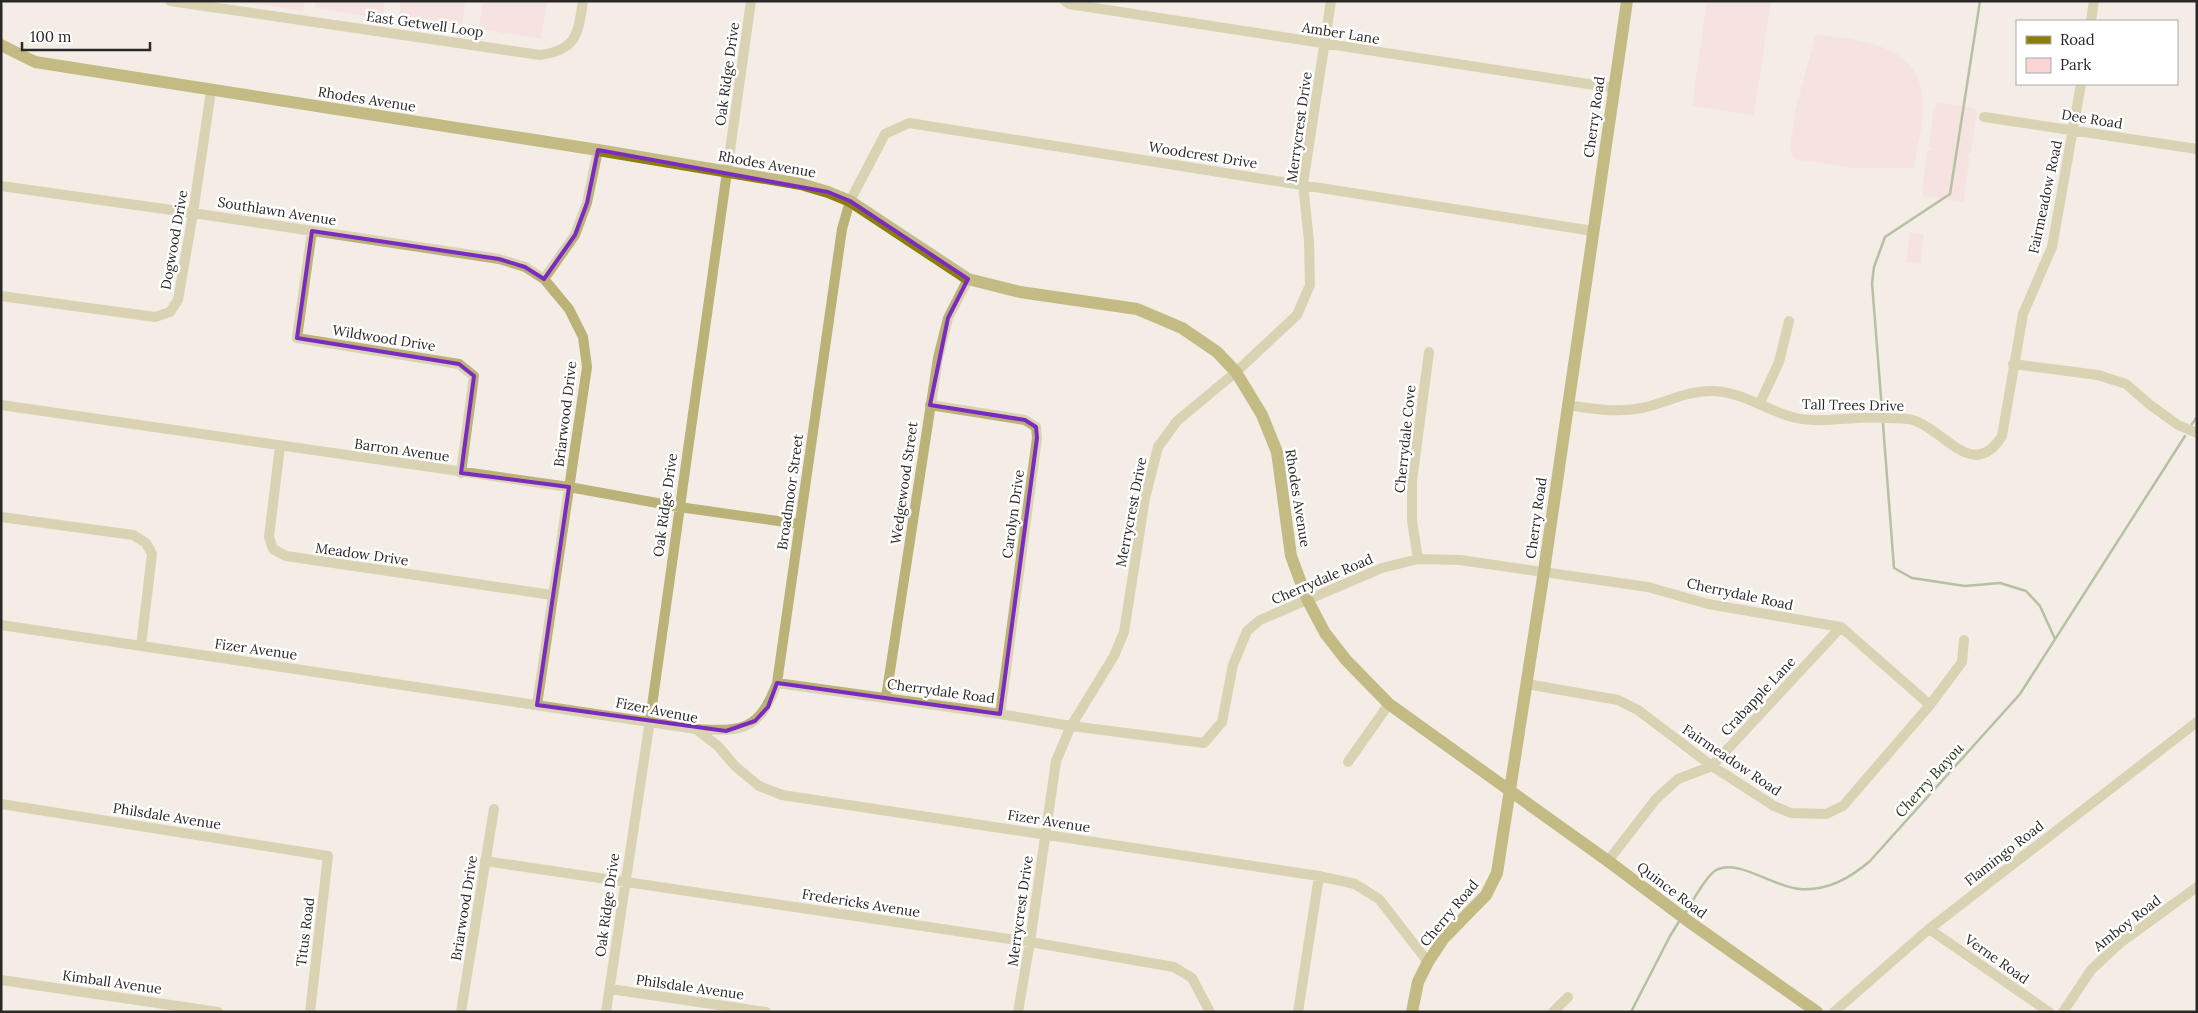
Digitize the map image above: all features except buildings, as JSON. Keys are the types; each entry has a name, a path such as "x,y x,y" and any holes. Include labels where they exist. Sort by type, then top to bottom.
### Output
{"main road":[{"name":"Cherry Road","path":"1412,1012 1418,982 1428,962 1444,938 1486,895 1497,873 1544,571 1627,1"},
{"name":"Rhodes Avenue","path":"1,45 35,62 210,91 598,150 802,184 850,201 968,279 1020,292 1137,310 1182,328 1216,352 1236,372 1262,415 1277,452 1291,556 1307,599 1325,633 1346,660 1389,704 1510,790"},
{"name":"Quince Road","path":"1510,790 1682,917 1817,1012"}],"street":[{"name":"East Getwell Loop","path":"170,1 540,54 556,52 574,38 579,28 583,1"},
{"name":"Oak Ridge Drive","path":"606,1012 624,881 650,720 751,1"},
{"name":"Amber Lane","path":"1065,1 1069,4 1614,88"},
{"name":"Merrycrest Drive","path":"1018,1012 1056,761 1071,726 1114,656 1124,632 1145,498 1158,447 1177,421 1236,372 1297,315 1310,285 1309,241 1303,184 1331,1"},
{"path":"2091,20 2094,1"},
{"name":"Fairmeadow Road","path":"1985,454 1994,447 2002,436 2023,314 2052,247 2081,85"},
{"name":"Dogwood Drive","path":"1,296 155,317 170,312 178,300 193,213 210,91"},
{"name":"Dee Road","path":"1984,117 2197,149"},
{"name":"Woodcrest Drive","path":"850,201 885,134 909,123 1593,231"},
{"path":"544,279 575,235 587,203 598,150"},
{"name":"Southlawn Avenue","path":"1,186 500,260 525,267 544,279"},
{"name":"Broadmoor Street","path":"696,729 726,731 755,720 768,707 777,683 842,229 850,201"},
{"name":"Wildwood Drive","path":"312,231 297,338 459,364 474,376 461,473"},
{"name":"Briarwood Drive","path":"537,705 586,366 583,337 569,309 544,279"},
{"name":"Wedgewood Street","path":"886,697 938,358 948,318 968,279"},
{"path":"1760,403 1779,362 1789,321"},
{"name":"Cherrydale Cove","path":"1418,559 1412,521 1412,481 1429,352"},
{"path":"2014,364 2098,376 2126,384 2178,425 2197,433"},
{"name":"Tall Trees Drive","path":"1567,405 1616,412 1711,391 1738,394 1792,417 1815,420 1883,417 1913,420 1939,434 1969,455 1985,454"},
{"name":"Barron Avenue","path":"1,405 461,473 569,487 679,507 799,524"},
{"name":"Carolyn Drive","path":"930,405 1025,420 1036,427 1037,438 1000,714"},
{"name":"Meadow Drive","path":"280,446 269,537 273,549 286,556 552,595"},
{"path":"1,517 133,535 146,543 152,554 141,646"},
{"name":"Cherrydale Road","path":"777,683 886,697 1071,726 1204,743 1222,722 1233,665 1247,631 1260,620 1307,599 1382,568 1418,559 1460,560 1648,587 1708,604 1840,627"},
{"name":"Fizer Avenue","path":"1,625 537,705 650,720 696,729 718,746 735,766 759,786 782,795 1319,876 1356,884 1379,899 1428,962"},
{"path":"1840,627 1930,705"},
{"name":"Crabapple Lane","path":"1608,861 1656,799 1678,779 1712,766 1840,627"},
{"name":"Fairmeadow Road","path":"1527,684 1618,700 1638,710 1712,766 1774,806 1791,813 1826,814 1844,806 1930,705 1962,662 1964,640"},
{"path":"1348,762 1389,704"},
{"name":"Flamingo Road","path":"1834,1012 1929,929 2197,722"},
{"name":"Philsdale Avenue","path":"1,804 328,856"},
{"name":"Briarwood Drive","path":"462,1012 494,809"},
{"name":"Titus Road","path":"310,1012 328,856"},
{"name":"Fredericks Avenue","path":"485,862 1030,942 1174,967 1192,978 1210,1012"},
{"path":"1298,1012 1319,876"},
{"name":"Amboy Road","path":"2063,1012 2091,970 2098,963 2120,943 2197,887"},
{"name":"Verne Road","path":"1929,929 2049,1012"},
{"name":"Kimball Avenue","path":"1,980 218,1012"},
{"name":"Philsdale Avenue","path":"610,989 766,1012"},
{"path":"1553,1012 1568,996"}],"highlighted area":[{"path":"598,150 828,192 850,201 968,279 948,318 930,405 1025,420 1036,427 1037,438 1000,714 777,683 768,707 755,721 726,731 537,705 569,487 461,473 474,376 459,364 297,338 312,231 499,259 525,267 544,279 575,235 587,203"}],"green space":[{"path":"237,1 304,1 303,11"},
{"path":"316,1 385,1 382,18 315,8"},
{"path":"401,1 465,1 462,26 399,17"},
{"path":"483,1 547,1 541,39 479,29"},
{"path":"1707,1 1771,1 1754,115 1692,106"},
{"path":"1816,34 1851,39 1886,49 1900,57 1912,68 1920,83 1923,103 1914,168 1851,168 1795,159 1790,151 1795,111"},
{"path":"1939,103 1973,108 1977,112 1971,151 1967,155 1969,159 1964,202 1925,196 1922,193 1927,152 1932,150 1929,146 1934,106"},
{"path":"1910,232 1924,234 1920,264 1906,262"}],"waterway":[{"path":"1882,410 1872,283 1874,267 1885,237 1950,194 1980,1"},
{"name":"Cherry Bayou","path":"2192,424 2197,417"},
{"path":"1883,424 1894,568 1912,578 1965,586 2000,583 2026,591 2040,606 2055,639"},
{"name":"Cherry Bayou","path":"1685,914 1699,890 1712,873 1725,867 1746,870 1790,887 1810,889 1829,886 1838,882 1855,873 1870,861 2020,694 2185,436"},
{"name":"Cherry Bayou","path":"1631,1012 1680,920"}]}
